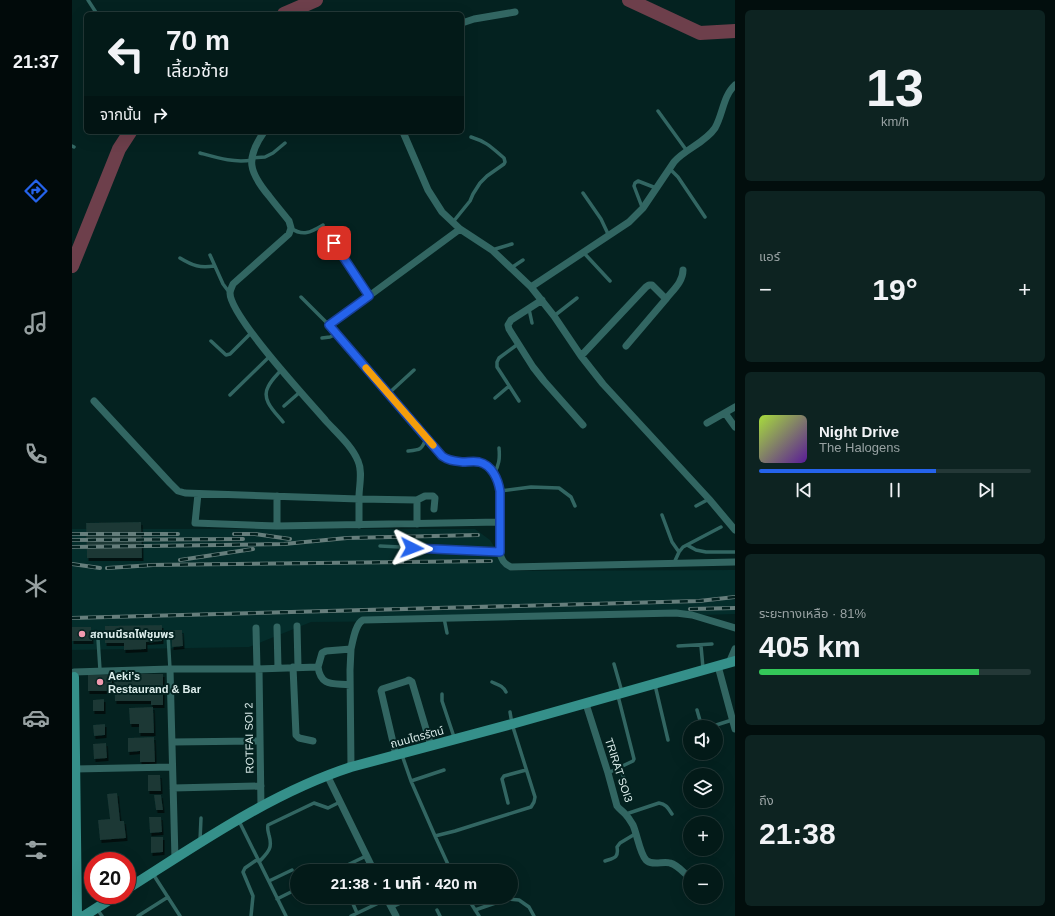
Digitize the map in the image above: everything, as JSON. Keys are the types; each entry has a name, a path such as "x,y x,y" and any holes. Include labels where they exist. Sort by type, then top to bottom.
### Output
{"main road":[{"name":"ถนนไตรรัตน์","path":"136,883 238,820 296,789 327,775 351,767 586,704 732,662"},
{"path":"73,674 74,834 77,916"},
{"path":"84,916 100,912 108,904"}],"street":[{"path":"464,22 515,12"},
{"path":"531,287 629,222 643,208 678,156 708,137 715,127 727,97 734,88"},
{"path":"263,134 255,147 252,159 252,171 259,184 289,221 291,228 289,234 233,284 230,293 241,318 251,333 300,392 345,442 358,461 360,469 359,525"},
{"path":"404,134 428,190 442,212 460,229 492,250 531,287 603,384 734,527"},
{"path":"460,229 329,325 442,456 452,461 477,462 484,464 494,474 500,491 500,552 501,558 505,564 511,567 735,562"},
{"path":"626,346 681,280 683,270"},
{"path":"581,356 649,285 652,285 666,299"},
{"path":"542,300 511,320 508,325 509,329 533,367 583,425"},
{"path":"94,401 178,491 198,494 359,499 417,500 425,496 433,496 435,498 434,509"},
{"path":"707,423 735,407"},
{"path":"725,413 735,427"},
{"path":"198,494 195,523 277,526 500,522"},
{"path":"277,526 278,496"},
{"path":"417,500 417,524"},
{"path":"351,767 351,649 360,621 676,613 692,615 735,628"},
{"path":"297,626 296,735 299,738 313,741"},
{"path":"277,627 278,668"},
{"name":"ROTFAI SOI 2","path":"256,628 261,807"},
{"path":"350,685 326,682 319,675 318,667 320,657 326,650 351,649"},
{"path":"732,662 735,649"},
{"path":"718,666 735,729"},
{"path":"73,674 100,670 318,667"},
{"path":"170,669 175,859"},
{"path":"399,754 381,691 382,689 409,680 412,682 431,746"},
{"name":"TRIRAT SOI3","path":"586,704 617,806 626,814 632,824 643,855 646,860 652,863 665,862 672,864 683,872"},
{"path":"172,742 260,741"},
{"path":"73,769 172,767"},
{"path":"327,775 370,864"},
{"path":"173,788 261,786"},
{"path":"389,904 396,916"}],"lane":[{"path":"88,0 96,12"},
{"path":"658,111 686,151"},
{"path":"453,223 470,201 480,183 505,162 504,158 488,144 482,140 471,137"},
{"path":"200,153 241,162 265,157 273,153 285,143"},
{"path":"669,168 678,177 706,217"},
{"path":"643,208 634,186 635,183 638,181 656,188"},
{"path":"583,193 601,219 609,236"},
{"path":"291,228 304,233 312,232 323,225"},
{"path":"334,243 369,296"},
{"path":"492,250 512,244"},
{"path":"584,253 610,281"},
{"path":"210,255 223,284 230,293"},
{"path":"180,258 196,266 214,266"},
{"path":"511,268 524,260"},
{"path":"301,297 329,325"},
{"path":"554,316 577,298"},
{"path":"529,309 532,323"},
{"path":"211,341 226,355 230,354 251,333"},
{"path":"322,338 330,337 336,334"},
{"path":"518,344 499,358 497,367 520,401"},
{"path":"230,395 270,356"},
{"path":"282,369 268,386 266,392 267,400 283,422"},
{"path":"388,394 414,370"},
{"path":"495,398 509,386"},
{"path":"284,406 300,392"},
{"path":"408,451 422,448 426,438"},
{"path":"494,474 500,458 499,448"},
{"path":"500,491 531,487 559,488 571,497 575,506"},
{"path":"696,506 709,499"},
{"path":"662,515 672,542 679,552"},
{"path":"673,564 679,552 687,545 721,527"},
{"path":"687,545 701,551 735,552"},
{"path":"380,546 500,552"},
{"path":"444,618 447,633"},
{"path":"168,634 170,669"},
{"path":"98,639 100,670"},
{"path":"678,646 701,646 712,644"},
{"path":"701,646 704,670"},
{"path":"608,773 633,761 634,759 614,664"},
{"path":"492,682 500,685 506,692"},
{"path":"655,684 668,740"},
{"path":"442,694 442,701 455,740"},
{"path":"697,710 700,720"},
{"path":"435,836 531,807 533,805 535,797 512,724 510,712"},
{"path":"723,723 732,720"},
{"path":"399,754 448,864"},
{"path":"620,767 629,793"},
{"path":"410,781 444,770"},
{"path":"508,803 502,779 504,776 526,770"},
{"path":"251,916 253,896 244,872 245,868 259,861 269,851 271,842 267,829 268,825 314,803 328,808 340,802"},
{"path":"626,814 659,803 667,806 672,814"},
{"path":"200,843 201,818"},
{"path":"238,820 286,916"},
{"path":"605,861 617,856 618,844 636,833"},
{"path":"350,864 366,856"},
{"path":"269,881 290,871"},
{"path":"152,873 180,916"},
{"path":"277,899 290,892"},
{"path":"138,916 168,897"},
{"path":"475,910 507,899 519,900 529,907 534,916"},
{"path":"353,904 357,913"},
{"path":"351,916 375,904"},
{"path":"391,908 399,904"},
{"path":"471,904 479,916"},
{"path":"437,910 440,916"}],"shaded area":[{"path":"72,529 475,529 490,540 510,571 735,570 735,614 534,620 311,622 249,647 72,650"}],"building":[{"path":"141,522 142,558 87,558 86,523"},
{"path":"162,625 162,641 146,642 146,649 124,650 124,643 105,643 105,626"},
{"name":"สถานนีรถไฟชุมพร","path":"72,627 91,627 92,641 72,641"},
{"path":"172,630 182,630 183,646 172,647"},
{"path":"114,674 163,674 163,705 151,705 151,701 115,701"},
{"path":"88,675 112,675 112,691 88,691"},
{"path":"104,699 104,711 93,711 93,700"},
{"path":"153,707 154,733 139,733 139,724 130,724 129,708"},
{"path":"105,724 105,735 94,736 93,725"},
{"path":"154,737 155,762 140,762 140,751 128,752 128,738"},
{"path":"106,743 107,758 94,759 93,744"},
{"path":"148,775 160,775 161,791 148,791"},
{"path":"117,793 120,821 124,821 126,838 100,840 98,820 110,819 107,794"},
{"path":"154,795 161,795 163,810 156,810"},
{"path":"149,817 161,817 162,832 150,833"},
{"path":"151,837 163,837 163,852 151,853"}],"waterway":[{"path":"289,12 316,0"},
{"path":"629,0 700,33 735,31"},
{"path":"72,266 119,149 129,134"}],"railway":[{"path":"72,534 178,534"},
{"path":"234,534 255,534 290,539"},
{"path":"72,547 284,544 347,538 478,535"},
{"path":"72,540 243,539"},
{"path":"180,560 253,549"},
{"path":"148,565 491,561"},
{"path":"72,564 100,568"},
{"path":"107,568 153,565"},
{"path":"72,618 699,601 735,597"},
{"path":"690,609 735,608"}],"slow traffic":[{"path":"366,368 433,445"}],"place":[{"name":"สถานนีรถไฟชุมพร","path":"82,634"},
{"name":"Aeki’s Restaurand & Bar","path":"100,682"}],"route":[{"path":"334,243 369,296 329,325 442,456 452,461 477,462 484,464 494,474 498,483 500,491 500,552 412,548"}]}
